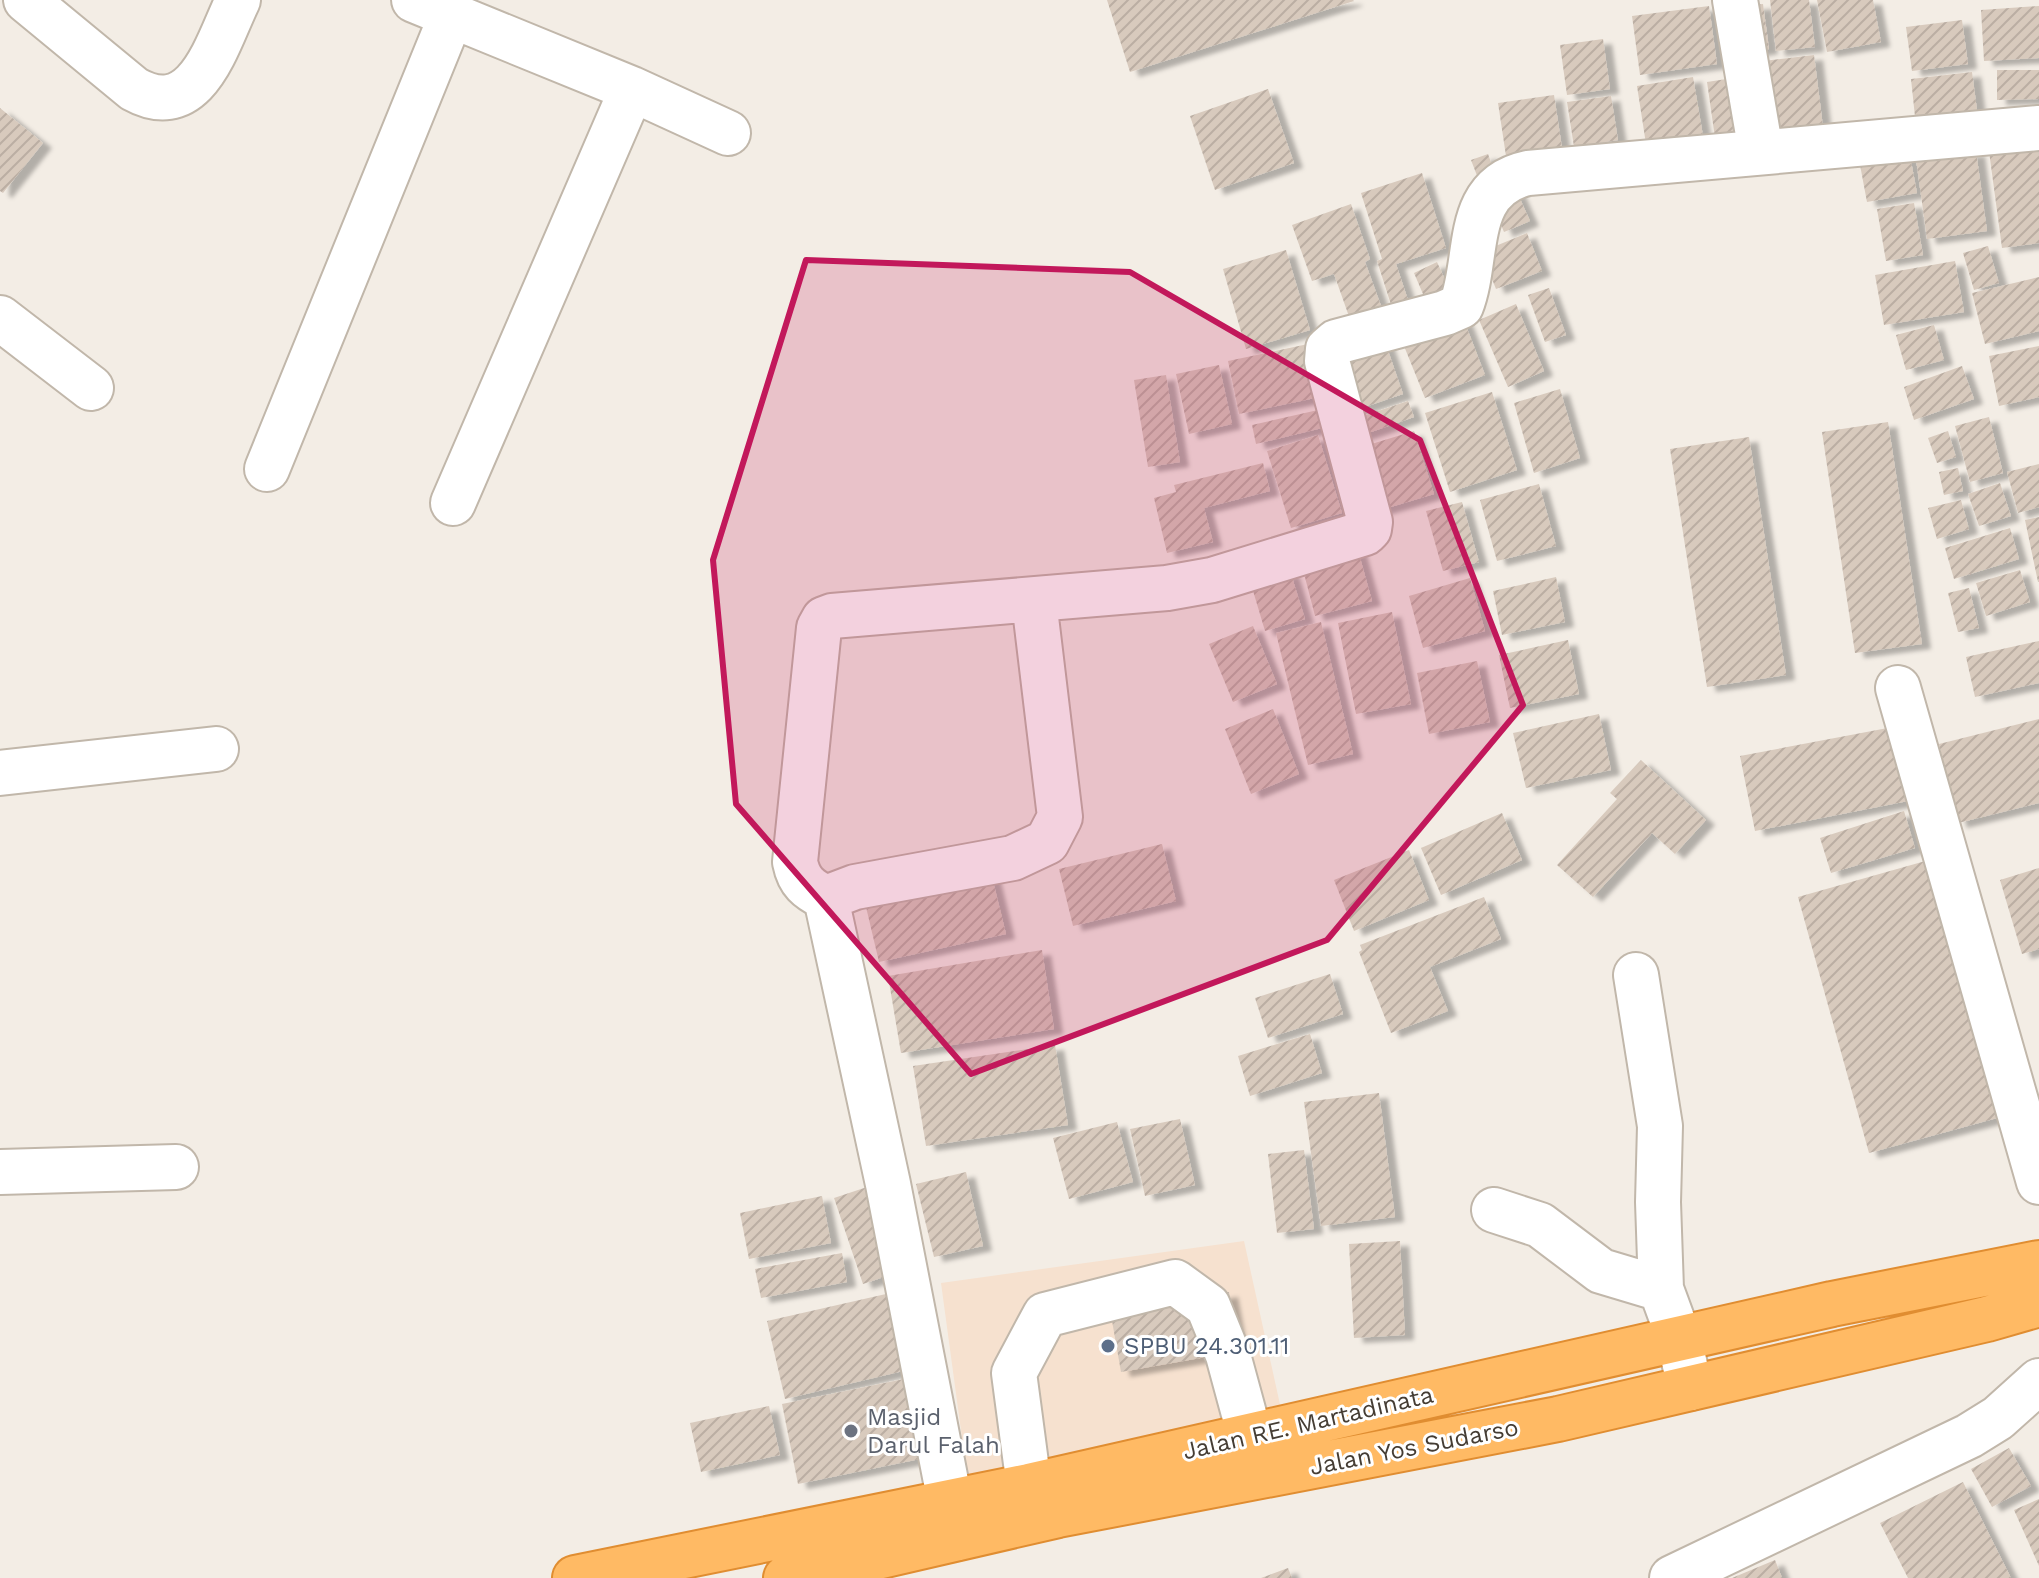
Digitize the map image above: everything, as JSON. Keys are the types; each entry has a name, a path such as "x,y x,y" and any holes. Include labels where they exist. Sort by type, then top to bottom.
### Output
{"highway":[{"name":"Jalan RE. Martadinata","path":"575,1578 666,1569 955,1520 1029,1486 1832,1304 2039,1263"},
{"name":"Jalan Yos Sudarso","path":"786,1578 955,1520 1058,1515 1558,1419 1972,1323 2039,1304"}],"street":[{"path":"26,0 134,89 147,96 168,99 186,91 200,78 238,0"},
{"path":"1735,0 1761,152"},
{"path":"267,469 433,7 632,89 728,133"},
{"path":"453,503 632,89"},
{"path":"1034,601 1060,817 1047,842 1013,858 855,887 826,898 809,890 798,877 795,862 819,628 824,619 1167,588 1212,580 1365,533 1370,522 1327,361 1328,349 1331,345 1453,311 1461,306 1480,211 1490,193 1519,175 2039,128"},
{"path":"0,318 91,388"},
{"path":"1898,688 2039,1182"},
{"path":"0,773 216,749"},
{"path":"826,898 888,1184 955,1520"},
{"path":"1636,975 1660,1126 1658,1202 1661,1289 1679,1338 1690,1388"},
{"path":"0,1172 176,1167"},
{"path":"1494,1210 1540,1225 1601,1271 1661,1289"},
{"path":"1029,1486 1014,1373 1045,1315 1175,1282 1208,1306 1228,1355 1250,1436"},
{"path":"1672,1578 1969,1436 1998,1418 2039,1381"}],"highlighted area":[{"path":"806,260 1130,272 1420,440 1523,705 1327,940 971,1074 736,804 713,560"}],"shaded area":[{"name":"SPBU 24.301.11","path":"1244,1241 1281,1409 968,1482 941,1283"}],"building":[{"path":"1107,0 1353,0 1354,1 1130,72"},
{"path":"1770,0 1809,0 1815,47 1776,51"},
{"path":"1817,0 1873,0 1881,42 1827,52"},
{"path":"1763,4 1769,49 1747,53 1740,7"},
{"path":"1709,6 1717,64 1640,75 1632,16"},
{"path":"2039,6 2039,58 1984,61 1981,10"},
{"path":"1962,20 1968,64 1912,71 1906,27"},
{"path":"1603,39 1610,89 1567,95 1560,45"},
{"path":"1814,55 1824,135 1766,143 1755,62"},
{"path":"1997,70 2039,70 2039,99 1997,100"},
{"path":"1972,72 1978,118 1916,126 1911,79"},
{"path":"1746,76 1754,133 1715,138 1707,82"},
{"path":"1693,77 1703,136 1646,144 1637,86"},
{"path":"1268,89 1294,163 1215,190 1190,116"},
{"path":"1554,95 1562,148 1506,156 1498,103"},
{"path":"1611,96 1618,140 1574,147 1567,102"},
{"path":"0,108 43,143 3,193 0,191"},
{"path":"2036,138 2039,157 2039,243 2002,248 1988,144"},
{"path":"1907,140 1917,193 1867,202 1857,149"},
{"path":"1976,151 1987,231 1927,239 1916,159"},
{"path":"1488,154 1497,179 1481,186 1471,160"},
{"path":"1422,173 1446,248 1396,264 1411,309 1394,314 1377,261 1382,259 1361,193"},
{"path":"1516,190 1530,221 1504,232 1491,201"},
{"path":"1914,203 1923,255 1886,261 1877,209"},
{"path":"1351,204 1370,259 1365,262 1384,314 1352,325 1334,274 1312,281 1292,225"},
{"path":"1527,233 1542,271 1496,289 1481,252"},
{"path":"1988,246 1999,283 1974,290 1963,253"},
{"path":"1286,250 1310,330 1246,349 1223,269"},
{"path":"1955,261 1964,312 1884,325 1875,275"},
{"path":"1437,262 1453,297 1429,308 1414,273"},
{"path":"2039,277 2039,331 1985,344 1972,293"},
{"path":"1549,288 1566,335 1545,342 1528,295"},
{"path":"1516,304 1544,371 1508,387 1479,320"},
{"path":"1463,318 1485,375 1425,398 1402,341"},
{"path":"1934,325 1944,360 1906,370 1896,335"},
{"path":"1384,339 1403,394 1353,411 1334,356"},
{"path":"1308,344 1320,397 1239,414 1228,361"},
{"path":"2039,346 2039,397 1999,406 1989,356"},
{"path":"1219,365 1232,424 1189,434 1176,374"},
{"path":"1962,366 1974,399 1914,420 1904,387"},
{"path":"1166,375 1180,462 1148,467 1134,380"},
{"path":"1560,389 1580,458 1534,473 1514,403"},
{"path":"1492,392 1517,470 1450,492 1425,413"},
{"path":"1408,401 1414,417 1354,438 1348,421"},
{"path":"1318,410 1322,428 1256,444 1252,425"},
{"path":"1989,417 2003,473 1970,482 1955,426"},
{"path":"1888,422 1922,644 1855,653 1822,432"},
{"path":"1414,431 1434,494 1374,512 1355,449"},
{"path":"1948,431 1956,457 1937,463 1928,438"},
{"path":"1318,435 1342,513 1291,528 1267,451"},
{"path":"1749,437 1786,675 1707,687 1670,449"},
{"path":"1263,463 1270,491 1204,508 1213,542 1167,553 1154,498 1176,492 1174,485"},
{"path":"2039,464 2039,507 2018,513 2007,472"},
{"path":"1958,468 1963,491 1944,495 1939,472"},
{"path":"2000,483 2011,516 1979,526 1968,494"},
{"path":"1539,484 1556,546 1497,561 1480,500"},
{"path":"1961,500 1969,529 1937,539 1928,508"},
{"path":"1462,502 1479,562 1443,571 1426,511"},
{"path":"2039,517 2039,582 2038,582 2025,520"},
{"path":"2010,528 2019,559 1954,579 1945,548"},
{"path":"1357,547 1372,601 1315,616 1301,562"},
{"path":"2020,570 2030,602 1986,616 1976,583"},
{"path":"1290,571 1305,619 1265,631 1251,584"},
{"path":"1556,577 1565,622 1502,635 1493,591"},
{"path":"1470,578 1485,631 1423,648 1409,596"},
{"path":"1969,588 1979,628 1958,632 1948,593"},
{"path":"1392,612 1411,704 1356,714 1338,623"},
{"path":"1321,622 1353,754 1308,765 1276,633"},
{"path":"1253,626 1277,684 1233,702 1209,644"},
{"path":"1568,640 1579,694 1510,708 1499,655"},
{"path":"2039,641 2039,683 1975,697 1966,657"},
{"path":"1477,661 1490,722 1429,734 1417,673"},
{"path":"1273,709 1299,774 1251,794 1225,729"},
{"path":"1599,714 1611,770 1526,788 1513,733"},
{"path":"2039,719 2039,803 1958,823 1939,744"},
{"path":"1893,727 1908,801 1755,831 1740,756"},
{"path":"1641,760 1706,820 1675,854 1652,833 1593,897 1557,865 1617,799 1610,793"},
{"path":"1904,811 1915,848 1831,873 1820,838"},
{"path":"1502,813 1522,860 1441,895 1421,848"},
{"path":"1162,844 1176,901 1073,926 1059,869"},
{"path":"1409,850 1429,900 1354,931 1334,880"},
{"path":"1936,858 2008,1115 1869,1153 1798,897"},
{"path":"989,865 1006,934 879,962 862,890"},
{"path":"2039,868 2039,949 2022,954 2000,880"},
{"path":"1484,897 1501,939 1430,967 1448,1011 1391,1033 1359,952 1362,950 1360,945"},
{"path":"1042,950 1054,1029 901,1053 888,976"},
{"path":"1330,974 1343,1014 1268,1038 1255,998"},
{"path":"1310,1034 1322,1073 1250,1096 1238,1056"},
{"path":"1055,1045 1068,1125 926,1146 913,1066"},
{"path":"1379,1093 1395,1217 1321,1226 1304,1102"},
{"path":"1180,1119 1195,1185 1145,1196 1130,1129"},
{"path":"1117,1122 1133,1182 1069,1199 1053,1138"},
{"path":"1304,1150 1314,1229 1277,1233 1268,1154"},
{"path":"966,1172 983,1246 934,1257 916,1184"},
{"path":"867,1187 896,1273 863,1284 834,1198"},
{"path":"822,1196 831,1243 749,1259 740,1213"},
{"path":"1400,1241 1405,1335 1354,1338 1349,1244"},
{"path":"842,1253 847,1282 761,1298 755,1269"},
{"path":"1229,1292 1240,1351 1121,1372 1111,1315"},
{"path":"886,1294 903,1371 785,1399 767,1321"},
{"name":"Masjid Darul Falah","path":"904,1379 920,1459 798,1484 782,1404"},
{"path":"769,1406 780,1455 701,1472 690,1423"},
{"path":"2009,1448 2031,1486 1992,1507 1971,1469"},
{"path":"1963,1482 2011,1578 1908,1578 1880,1523"},
{"path":"2039,1499 2039,1566 2014,1510"},
{"path":"1775,1560 1782,1578 1732,1578"},
{"path":"1288,1568 1292,1578 1261,1578"}],"place":[{"name":"SPBU 24.301.11","path":"1108,1346"},
{"name":"Masjid Darul Falah","path":"851,1431"}]}
